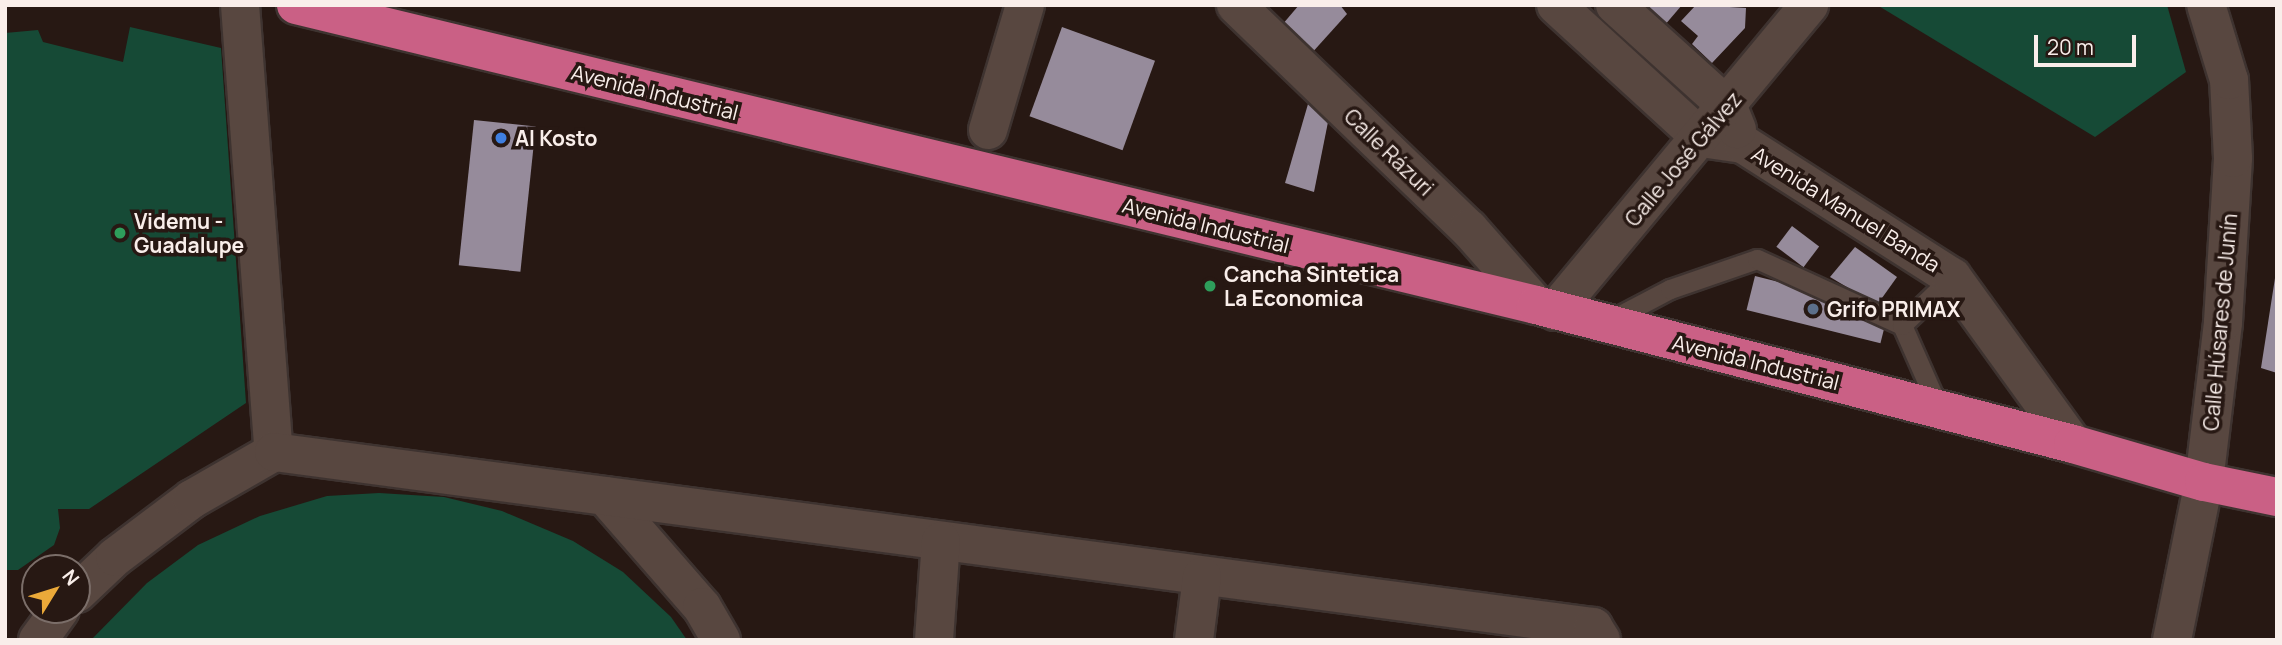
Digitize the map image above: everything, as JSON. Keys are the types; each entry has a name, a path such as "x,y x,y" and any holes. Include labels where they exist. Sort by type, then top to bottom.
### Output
{"highway":[{"name":"Avenida Industrial","path":"296,5 1545,308 2073,444 2204,482 2277,497"}],"street":[{"path":"240,5 274,452"},
{"path":"988,130 1025,5"},
{"name":"Calle Rázuri","path":"1236,5 1469,229 1545,308"},
{"path":"1556,5 1702,138"},
{"name":"Avenida Manuel Banda","path":"1615,5 1728,107 1743,144"},
{"name":"Calle José Gálvez","path":"1545,308 1702,138 1809,5"},
{"name":"Calle Húsares de Junín","path":"2172,640 2204,482 2224,322 2234,118 2229,80 2206,5"},
{"name":"Avenida Manuel Banda","path":"1702,138 1743,144 1952,276 2073,444"},
{"path":"91,580 115,557 192,499 274,452 505,480 1597,633"},
{"path":"605,496 702,607 721,640"},
{"path":"934,640 941,541"},
{"path":"1194,640 1202,577"},
{"path":"38,640 50,624"}],"lane":[{"path":"1605,324 1670,289 1757,259 1902,325 1939,409"},
{"path":"1902,325 1952,276"}],"green space":[{"path":"1877,5 2167,5 2186,72 2095,137"},
{"name":"Videmu - Guadalupe","path":"130,27 221,48 246,403 89,509 58,509 60,528 54,545 41,554 21,554 21,568 5,570 5,33 38,30 43,42 123,62"},
{"path":"379,493 444,497 502,511 573,541 623,572 671,617 687,640 91,640 147,583 198,545 260,516 327,496"}],"building":[{"path":"1299,5 1340,5 1347,14 1310,55 1282,25"},
{"path":"1638,5 1682,5 1664,26"},
{"path":"1696,5 1746,8 1745,28 1712,63 1692,44 1698,36 1681,21"},
{"path":"1062,27 1155,61 1123,150 1030,116"},
{"path":"1308,104 1329,117 1314,192 1285,183"},
{"path":"474,120 536,126 520,272 459,265"},
{"path":"1792,226 1819,246 1804,267 1776,247"},
{"path":"1855,247 1897,277 1877,305 1830,277"},
{"path":"1755,276 1889,309 1880,343 1747,310"},
{"path":"2277,278 2277,373 2261,368"}],"place":[{"name":"Al Kosto","path":"501,138"},
{"name":"Videmu - Guadalupe","path":"120,233"},
{"name":"Cancha Sintetica La Economica","path":"1210,286"},
{"name":"Grifo PRIMAX","path":"1813,309"}]}
